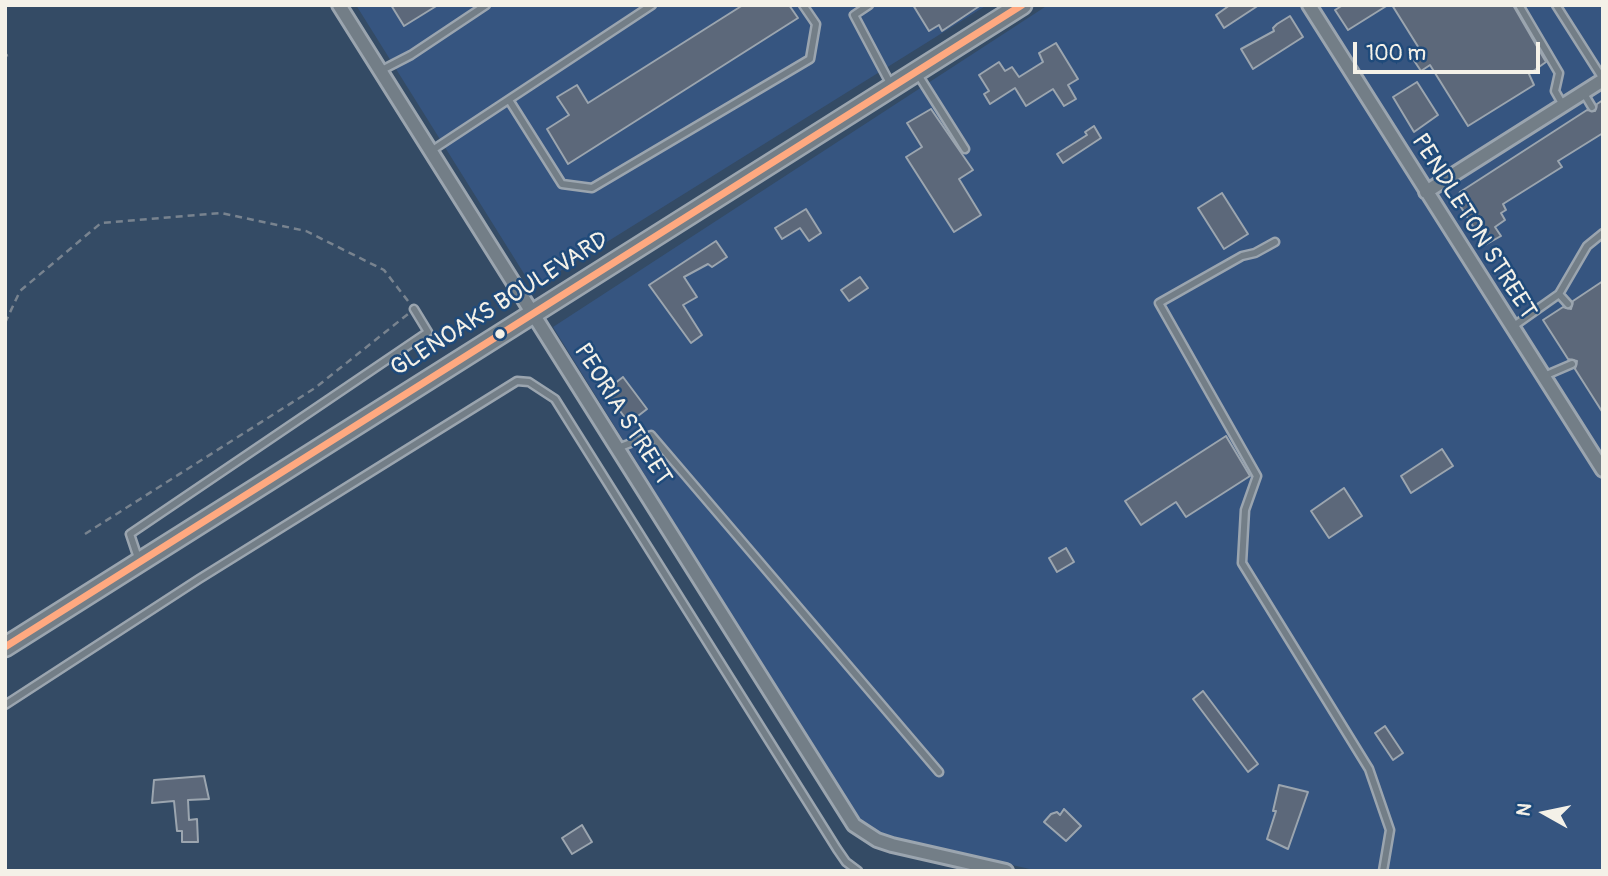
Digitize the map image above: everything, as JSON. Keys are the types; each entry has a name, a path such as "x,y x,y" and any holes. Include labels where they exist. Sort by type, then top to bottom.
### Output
{"main road":[{"name":"GLENOAKS BOULEVARD","path":"5,647 1022,5"}],"street":[{"name":"PEORIA STREET","path":"339,5 854,825 877,840 991,869"},
{"name":"PENDLETON STREET","path":"1309,5 1603,470"},
{"path":"1426,192 1603,79"},
{"path":"991,869 1006,871"}],"lane":[{"path":"380,71 411,55 485,5"},
{"path":"431,151 652,5"},
{"path":"509,100 562,184 592,188 810,59 816,24 803,5"},
{"path":"869,5 854,15 892,87"},
{"path":"1518,5 1559,73 1555,91 1563,105"},
{"path":"1556,5 1603,79"},
{"path":"916,72 965,149"},
{"path":"1583,92 1592,107"},
{"path":"1511,328 1559,294 1587,246 1603,233"},
{"path":"1275,242 1255,253 1242,256 1159,303 1257,476 1245,510 1242,563 1369,769 1390,830 1383,871"},
{"path":"1559,294 1568,304"},
{"path":"140,562 130,534 428,332 414,309"},
{"path":"1543,377 1572,364"},
{"path":"5,705 200,579 517,381 529,382 555,399 837,849 846,862 858,871"},
{"path":"618,448 651,435 939,772"}],"path":[{"path":"5,323 19,291 101,223 221,213 306,231 384,270 414,309 315,388 85,534"}],"shaded area":[{"path":"356,5 987,5 533,288"},
{"path":"1048,5 1306,5 1603,476 1603,871 1039,871 885,837 871,833 860,822 553,327"},
{"path":"1313,5 1603,5 1603,72 1428,186"},
{"path":"1603,85 1603,467 1430,193"}],"building":[{"path":"391,5 438,5 404,26"},
{"path":"743,5 789,5 798,18 568,164 547,129 569,115 557,97 577,85 588,103"},
{"path":"913,5 981,5 942,31 939,25 929,31"},
{"path":"1230,5 1259,5 1224,28 1216,15"},
{"path":"1343,5 1388,5 1348,30 1335,10"},
{"path":"1392,5 1513,5 1546,62 1529,74 1534,85 1468,126 1430,65 1421,71 1413,59 1422,53"},
{"path":"1290,16 1303,37 1253,69 1241,49 1274,31 1273,28 1277,24"},
{"path":"1056,43 1078,79 1068,85 1076,99 1064,106 1053,89 1026,106 1015,88 990,104 984,94 989,91 979,75 999,62 1005,71 1012,67 1019,77 1043,62 1039,53"},
{"path":"1417,82 1438,115 1414,132 1393,97"},
{"path":"1603,100 1603,133 1558,161 1562,167 1503,204 1506,210 1501,213 1505,220 1495,227 1501,236 1485,245 1457,201 1460,192 1587,110 1595,111 1597,104"},
{"path":"931,109 973,170 959,179 981,215 954,232 906,157 922,147 907,123"},
{"path":"1094,126 1101,138 1063,163 1057,154 1087,135 1085,132"},
{"path":"1222,193 1248,234 1224,249 1198,208"},
{"path":"806,209 821,233 809,241 800,228 782,239 775,228"},
{"path":"716,241 727,257 712,267 708,264 684,277 697,297 683,305 702,335 691,343 649,285"},
{"path":"860,277 868,288 849,301 841,290"},
{"path":"1603,281 1603,413 1575,369 1577,361 1568,359 1543,320 1563,307 1571,309 1573,301"},
{"path":"623,377 647,409 629,423 605,391"},
{"path":"1226,436 1250,476 1186,517 1176,502 1141,525 1125,501"},
{"path":"1442,449 1453,466 1411,493 1401,476"},
{"path":"1344,488 1362,516 1329,538 1311,511"},
{"path":"1066,548 1074,562 1057,572 1049,558"},
{"path":"1203,691 1258,764 1248,772 1193,699"},
{"path":"1385,726 1403,753 1393,760 1375,733"},
{"path":"204,776 209,799 188,800 189,820 197,819 198,842 182,842 182,831 177,831 174,801 152,803 154,780"},
{"path":"1279,785 1308,792 1288,849 1267,839 1276,811 1273,811"},
{"path":"1064,809 1081,826 1066,841 1044,822 1051,814 1057,812 1060,815"},
{"path":"582,825 592,842 572,854 562,838"}],"transit line":[{"path":"5,647 1022,5"}]}
